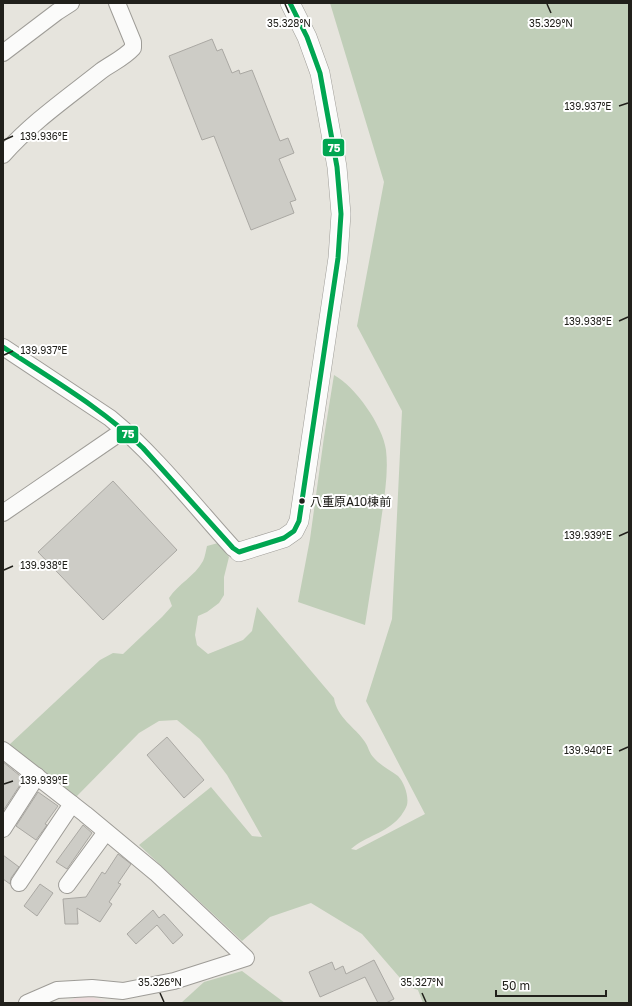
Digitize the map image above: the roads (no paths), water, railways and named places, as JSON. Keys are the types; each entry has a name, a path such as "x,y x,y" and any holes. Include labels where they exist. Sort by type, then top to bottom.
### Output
{"street":[{"path":"3,53 56,12 71,3"},
{"path":"3,155 35,122 60,101 103,69 126,56 133,48 133,42 117,3"},
{"path":"3,348 110,418 124,430 143,448 233,548 239,552 284,538 294,531 299,521 338,258 341,214 337,167 320,73 307,37 290,3"},
{"path":"3,514 124,430"},
{"path":"3,751 37,776 156,873 246,958 174,981 123,991 92,988 57,990 27,1003"},
{"path":"3,829 37,776"},
{"path":"19,883 72,804"},
{"path":"67,885 106,832"}],"place":[{"name":"八重原A10棟前","path":"302,501"}]}
